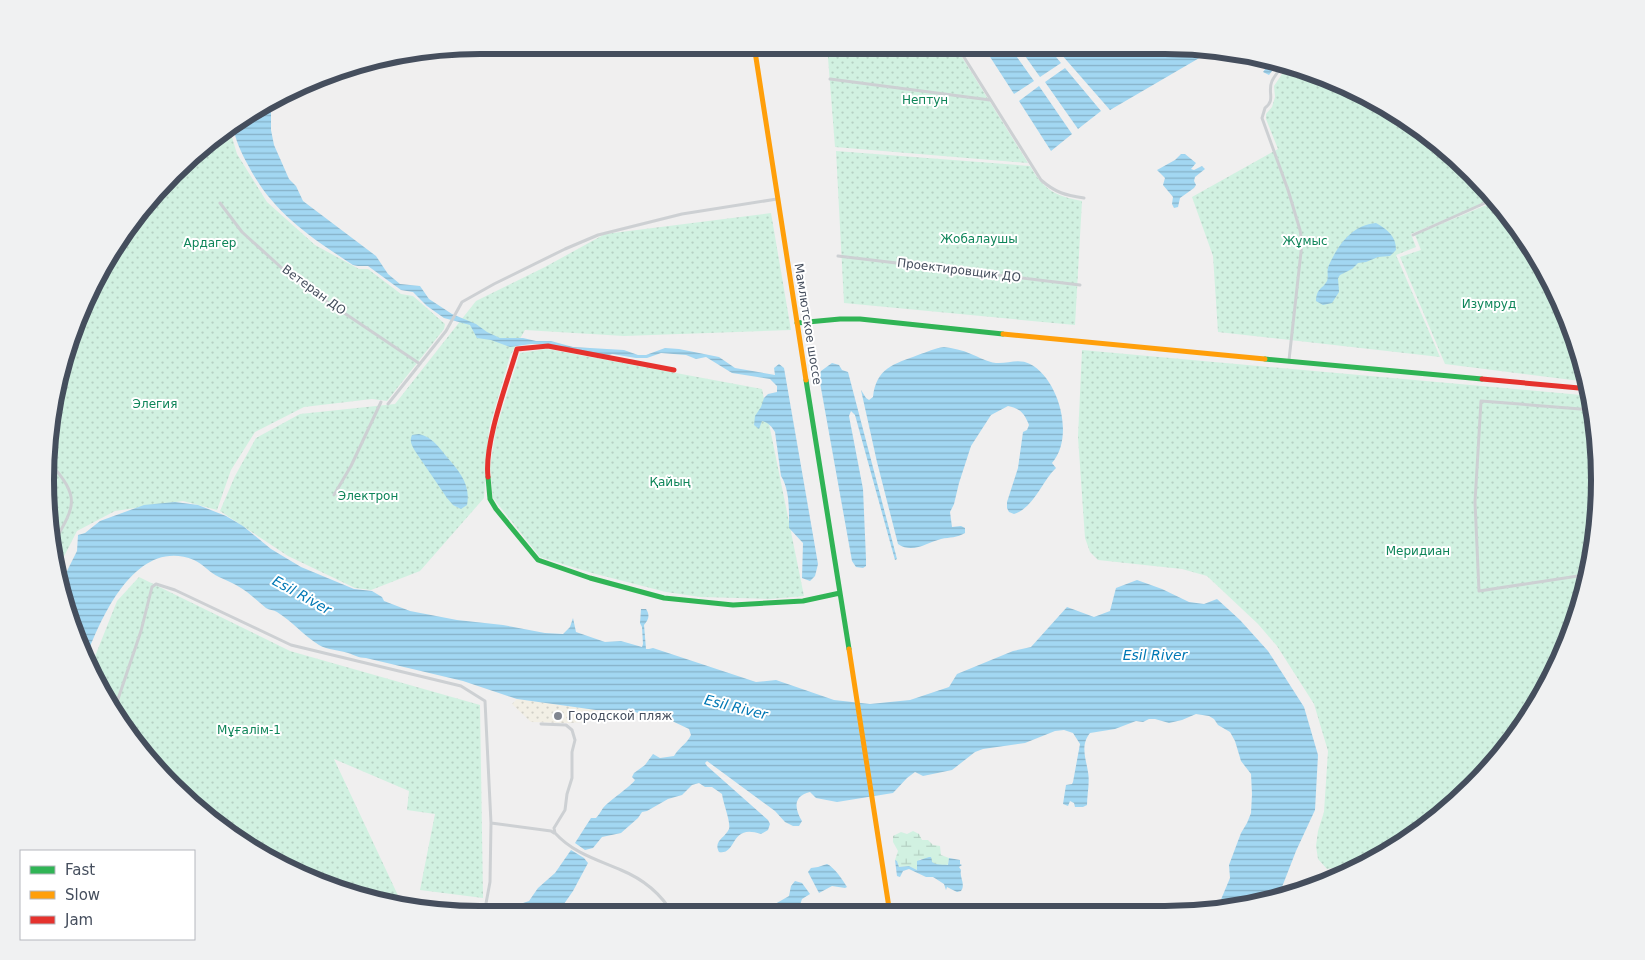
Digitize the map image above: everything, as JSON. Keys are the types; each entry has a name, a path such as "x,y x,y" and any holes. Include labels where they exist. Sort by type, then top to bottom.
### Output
{"main road":[{"name":"Мамлютское шоссе","path":"755,54 889,906"},
{"path":"797,323 860,319 1581,388"},
{"path":"674,370 548,346 517,349 494,428 487,470 490,499 496,508 538,560 635,592 664,598 733,604 769,604 803,601 840,593"}],"street":[{"path":"962,54 1041,180 1063,195 1084,198"},
{"path":"1280,69 1272,80 1270,88 1272,99 1265,108 1262,118 1288,190 1302,243 1289,361"},
{"path":"830,79 991,100"},
{"path":"388,404 446,331 462,302 494,284 565,249 598,236 682,214 778,199"},
{"path":"1413,234 1487,202"},
{"name":"Ветеран ДО","path":"220,203 242,232 295,280 420,364"},
{"name":"Проектировщик ДО","path":"838,256 1080,285"},
{"path":"1580,578 1578,576 1480,591 1475,502 1481,401 1585,409"},
{"path":"334,495 351,466 381,402"},
{"path":"54,468 65,480 73,500 70,514 57,537"},
{"path":"117,703 142,631 152,587 156,584 174,590 291,645 462,686 485,701 491,823 490,882 486,906"},
{"path":"541,724 566,725 572,730 575,740 572,752 572,778 565,810 554,828 554,833"},
{"path":"491,823 550,831 570,846 591,858 636,877 658,894 667,906"}],"green space":[{"name":"Нептун","path":"828,54 960,54 1028,163 835,147"},
{"name":"Жұмыс","path":"1284,71 1328,86 1378,111 1402,126 1446,160 1487,202 1411,234 1416,247 1396,255 1440,357 1218,332 1213,256 1192,197 1278,149 1266,119 1266,114 1272,107 1275,97 1274,86"},
{"path":"231,135 237,154 267,202 315,245 359,269 368,269 401,294 413,296 445,324 444,329 387,401 372,399 304,407 255,432 231,470 217,510 183,501 115,511 77,531 62,561 57,536 54,480 57,424 68,370 86,317 111,267 142,221 179,179 199,160"},
{"name":"Жобалаушы","path":"836,151 1030,166 1040,181 1051,191 1064,197 1082,201 1075,325 844,303"},
{"name":"Изумруд","path":"1489,204 1519,243 1547,291 1569,343 1579,381 1445,364 1400,257 1421,250 1415,235"},
{"name":"Электрон","path":"771,213 791,330 624,336 525,330 510,356 489,429 484,498 420,571 371,590 355,588 288,556 220,511 235,476 256,438 300,414 395,404 476,301 545,267 605,234"},
{"name":"Қайың","path":"547,349 762,389 804,596 770,599 701,597 666,592 540,557 493,498 490,467 496,429 520,353"},
{"name":"Меридиан","path":"1082,350 1583,395 1588,424 1590,452 1591,480 1588,536 1577,590 1559,643 1547,669 1519,717 1485,761 1466,781 1446,800 1402,834 1354,862 1344,866 1327,869 1318,859 1316,846 1324,812 1328,751 1314,704 1277,646 1258,624 1207,576 1182,569 1098,560 1090,552 1085,538 1078,437"},
{"name":"Мұғалім-1","path":"139,577 290,651 480,705 483,898 420,890 435,814 407,810 409,791 334,759 399,898 343,884 317,874 267,849 221,818 199,800 160,761 126,717 98,669 94,660 117,601"},
{"path":"913,831 919,834 922,840 928,840 933,845 940,846 941,855 949,858 948,866 935,865 927,859 920,859 917,864 917,870 909,866 899,867 895,860 898,851 893,842 893,836 901,832 907,834"}],"sand":[{"name":"Городской пляж","path":"517,699 596,710 586,722 531,722 512,704"}],"water":[{"path":"988,54 1015,54 1034,81 1014,94"},
{"path":"1024,54 1054,54 1061,63 1040,77"},
{"path":"1061,54 1203,56 1110,110"},
{"path":"1267,66 1274,68 1269,75 1263,72"},
{"path":"1065,68 1101,111 1078,129 1045,82"},
{"path":"1039,86 1072,134 1051,151 1019,101"},
{"path":"271,109 271,130 274,145 289,179 296,186 303,201 376,256 388,274 400,284 420,286 429,299 452,314 476,324 500,338 551,341 573,347 624,350 638,355 646,355 665,348 679,349 719,357 735,368 775,375 774,368 779,364 784,368 818,564 815,576 810,581 802,578 803,543 789,528 787,494 781,476 775,432 770,425 762,421 759,429 754,425 755,416 764,398 768,394 777,392 777,386 770,379 732,373 706,357 696,359 686,355 661,353 647,358 612,354 607,356 548,344 510,347 491,340 477,338 470,325 444,318 427,306 413,292 401,290 368,266 353,265 293,222 269,197 258,182 237,141 235,132"},
{"path":"1181,154 1185,154 1196,163 1191,169 1194,170 1202,166 1205,169 1195,177 1196,185 1194,188 1180,198 1178,207 1174,208 1172,204 1173,197 1163,185 1165,178 1157,170 1175,160"},
{"path":"1376,223 1390,234 1395,241 1396,250 1390,256 1378,257 1358,263 1352,269 1340,275 1338,278 1339,292 1332,303 1323,305 1316,301 1319,291 1327,281 1329,265 1341,243 1360,228"},
{"path":"944,347 964,351 986,361 1000,363 1026,362 1040,371 1056,395 1063,424 1062,439 1059,452 1052,463 1056,468 1027,506 1014,514 1009,512 1007,502 1018,468 1023,432 1027,430 1029,425 1021,412 1008,406 991,415 971,446 950,512 952,527 961,526 965,528 965,533 919,547 909,548 898,544 861,390 869,400 873,397 878,379 888,368 909,358"},
{"path":"832,363 839,365 842,370 848,372 897,559 895,560 855,415 851,411 849,416 863,489 866,566 863,568 856,567 852,561 819,377 821,371"},
{"path":"419,434 428,437 434,442 463,478 468,497 467,505 461,509 453,505 447,498 414,449 411,437 412,435"},
{"name":"Esil River","path":"175,502 198,505 226,516 243,526 271,549 301,567 354,589 372,591 382,597 384,601 410,611 457,620 563,634 570,627 573,618 576,632 605,642 621,641 642,647 641,609 646,609 648,619 644,625 646,649 653,648 756,682 776,680 834,700 870,704 910,700 949,687 957,674 1013,651 1031,647 1067,607 1094,617 1110,611 1116,588 1137,580 1189,602 1204,604 1217,599 1240,620 1268,651 1304,707 1318,755 1315,810 1296,851 1282,890 1219,903 1230,878 1229,865 1251,813 1251,774 1241,761 1230,732 1218,725 1209,716 1196,714 1169,723 1149,719 1143,722 1136,721 1115,729 1090,733 1084,747 1089,780 1087,805 1083,807 1075,807 1074,803 1070,801 1068,806 1063,804 1066,785 1073,782 1080,744 1073,733 1064,730 1055,731 1025,743 983,749 975,752 952,770 923,776 915,772 893,793 837,802 816,798 810,792 804,794 800,797 797,804 802,821 799,826 793,826 785,822 775,811 707,761 705,763 707,766 768,820 770,824 768,830 761,834 744,833 739,836 729,849 725,852 719,852 718,842 729,829 722,794 712,787 705,787 699,783 692,785 682,795 668,799 642,812 621,833 602,837 593,848 585,850 575,843 591,818 596,818 606,805 635,780 632,777 634,773 645,765 653,754 660,758 674,756 691,735 689,729 672,721 626,710 596,710 517,699 463,681 361,658 326,648 319,645 276,611 266,608 241,588 216,575 194,560 174,556 155,560 139,569 125,584 112,601 89,650 76,617 65,575 77,551 78,535 85,533 100,521 144,505"},
{"path":"571,850 584,858 588,863 563,906 521,906 529,901 538,888 555,873"},
{"path":"931,857 934,863 948,865 949,858 960,860 962,865 959,867 963,886 961,891 957,892 947,887 946,890 944,884 933,877 926,877 909,869 903,871 900,877 897,876 895,860 899,867 909,866 917,870 917,861"},
{"path":"827,864 841,877 847,887 832,886 819,893 808,872 811,868"},
{"path":"795,881 802,883 810,894 802,899 800,906 774,906 789,896 791,886"}],"traffic: fast":[{"path":"797,323 860,319 1003,334"},
{"path":"1265,359 1482,379"},
{"path":"806,380 849,649"},
{"path":"488,477 490,499 496,509 538,560 590,578 664,598 733,605 803,601 840,593"}],"traffic: slow":[{"path":"755,54 806,380"},
{"path":"1003,334 1265,359"},
{"path":"849,649 889,906"}],"traffic: jam":[{"path":"488,477 489,447 502,395 517,349 548,346 674,370"},
{"path":"1482,379 1581,388"}],"place":[{"name":"Городской пляж","path":"558,716"}],"park label":[{"name":"Ардагер","path":"210,243"},
{"name":"Элегия","path":"155,404"}]}
